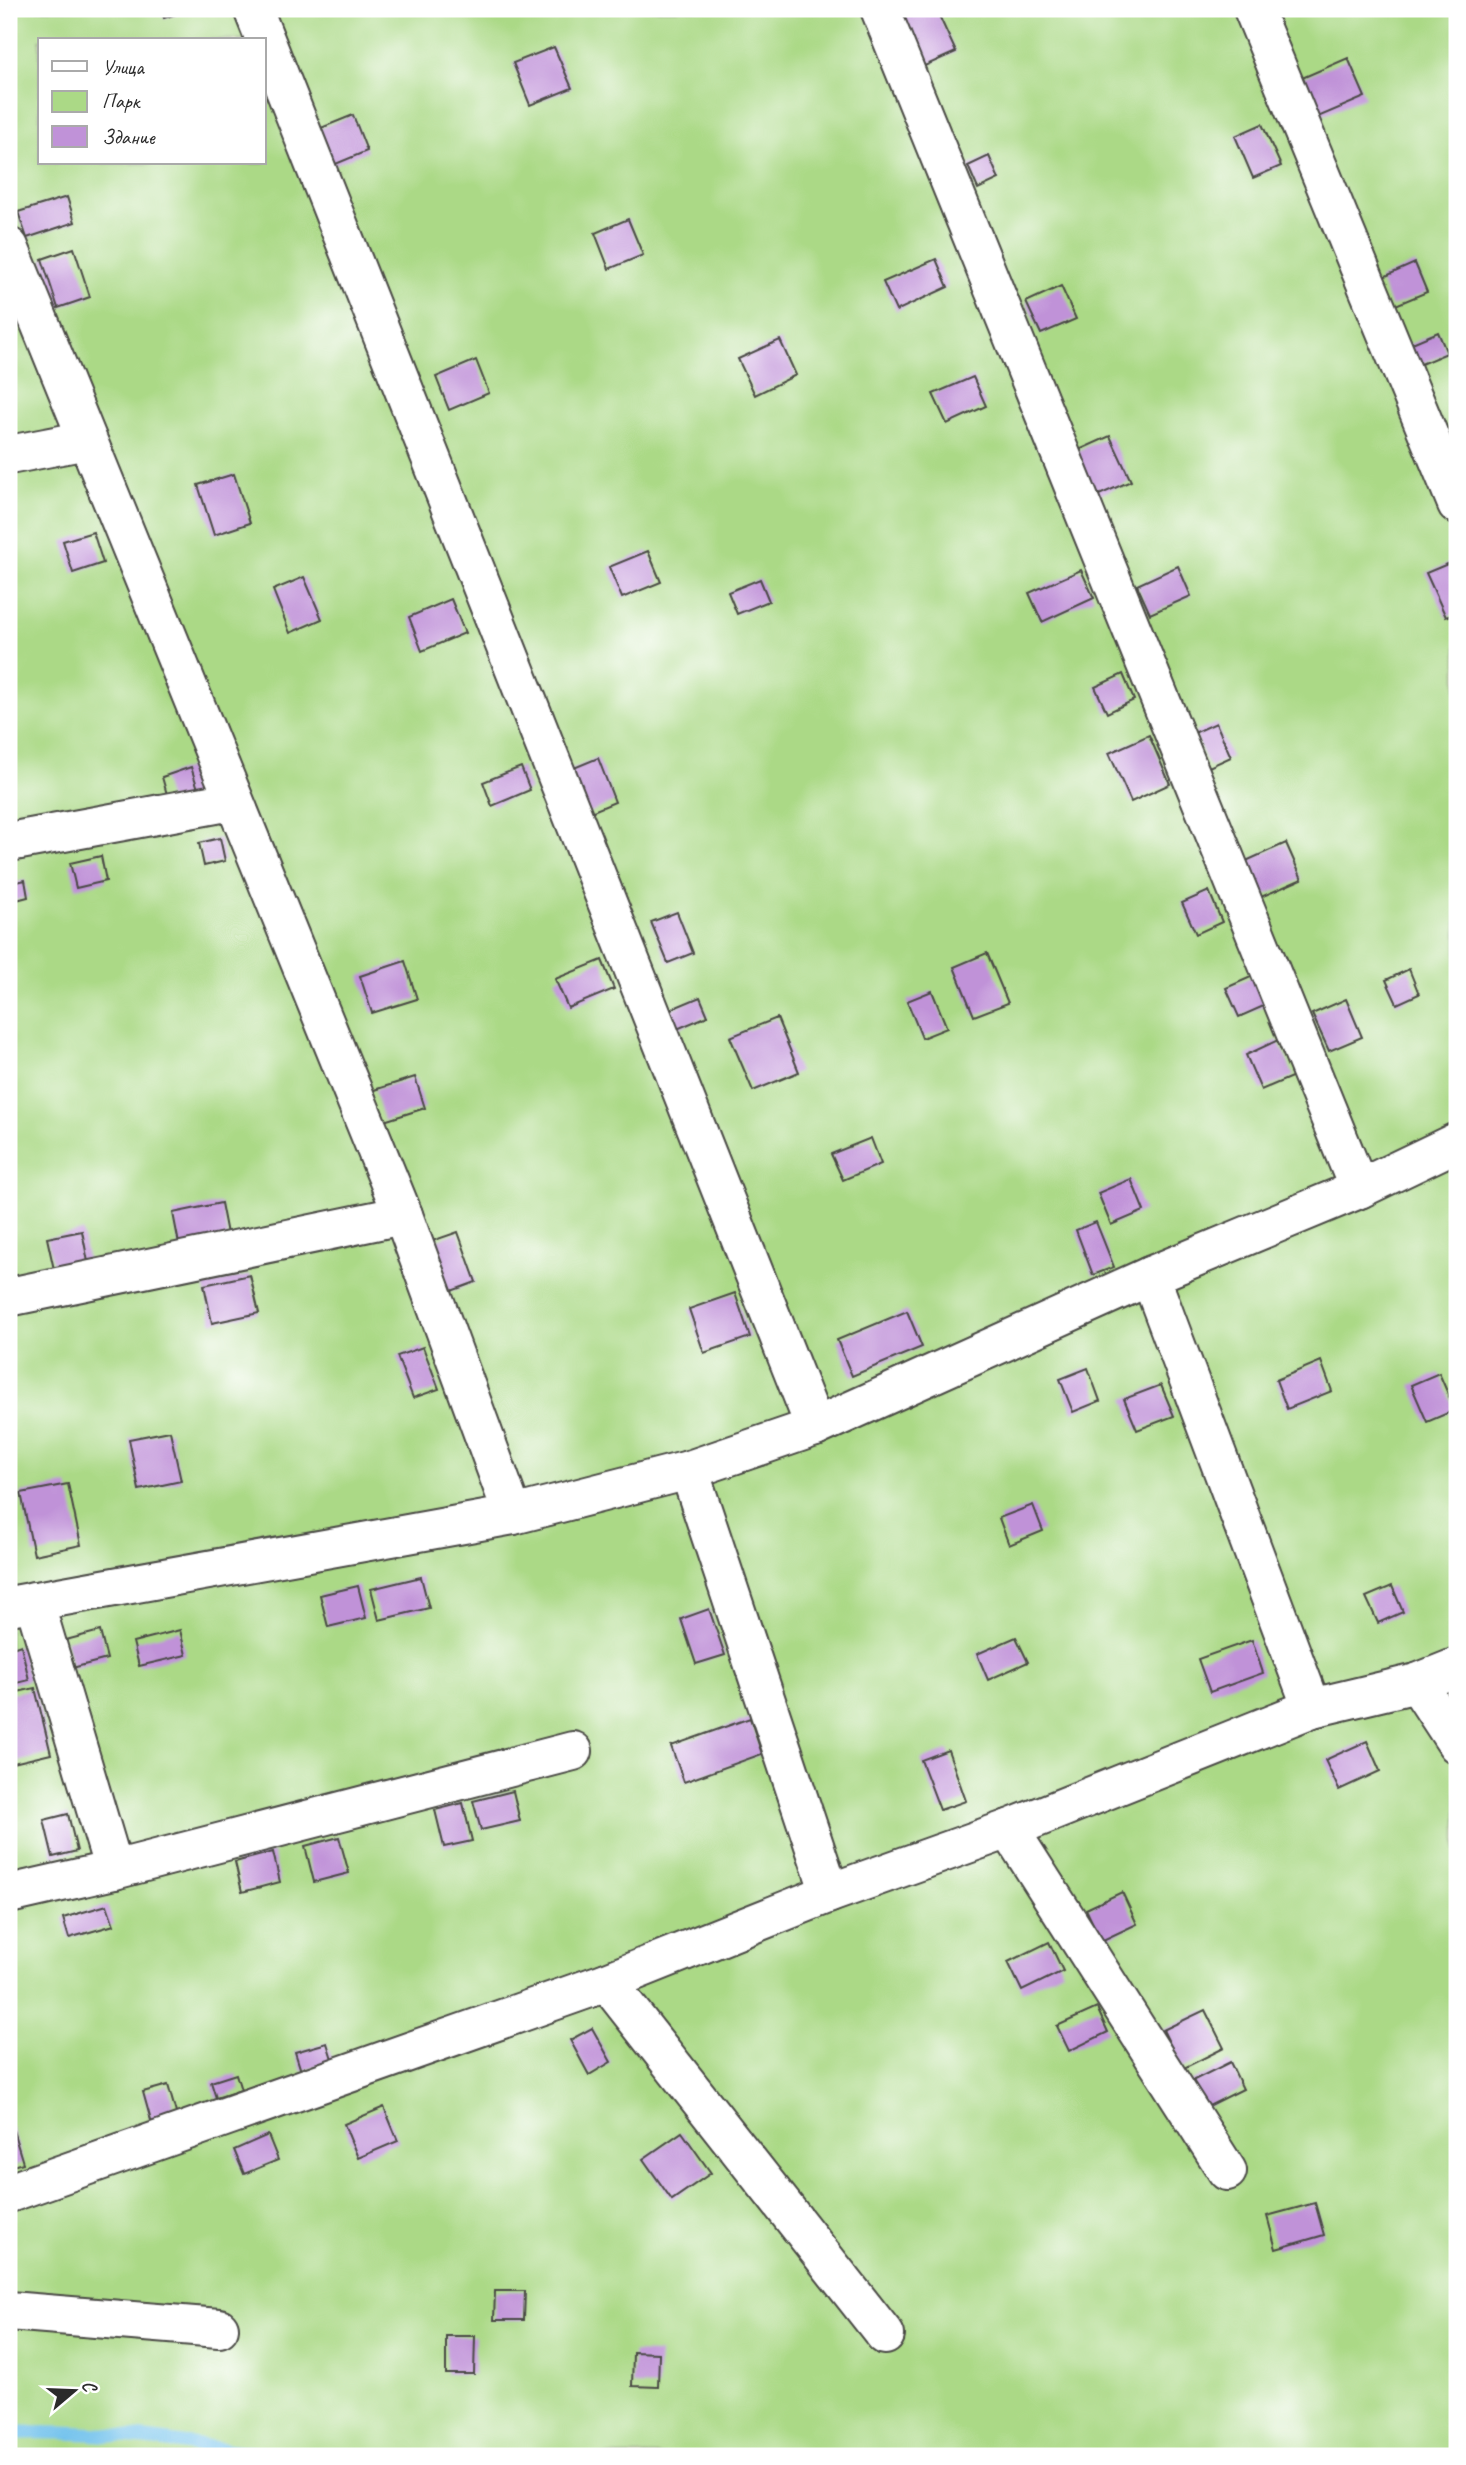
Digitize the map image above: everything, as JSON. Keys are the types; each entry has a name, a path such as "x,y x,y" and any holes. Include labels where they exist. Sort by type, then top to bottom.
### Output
{"street":[{"path":"253,9 264,38"},
{"path":"880,9 1359,1189"},
{"path":"1253,9 1457,504"},
{"path":"266,42 815,1427"},
{"path":"9,247 232,801 403,1215 513,1515"},
{"path":"9,455 87,440"},
{"path":"9,842 232,801"},
{"path":"114,1870 21,1604 513,1515 689,1470 815,1427 1150,1276 1359,1189 1457,1142"},
{"path":"9,1297 403,1215"},
{"path":"1150,1276 1312,1708"},
{"path":"689,1470 830,1893"},
{"path":"9,2193 607,1982 830,1893 1009,1829 1312,1708 1416,1683 1457,1667"},
{"path":"1416,1683 1457,1744"},
{"path":"9,1894 114,1870 573,1751"},
{"path":"1009,1829 1227,2171"},
{"path":"607,1982 885,2335"},
{"path":"9,2311 219,2328"}],"green space":[{"path":"9,9 1457,9 1457,2456 9,2456"}],"building":[{"path":"161,9 191,9 164,18"},
{"path":"920,9 936,9 956,52 920,68 897,19"},
{"path":"554,47 572,88 530,105 513,63"},
{"path":"1348,58 1365,97 1318,117 1302,78"},
{"path":"353,115 367,151 331,166 316,130"},
{"path":"1262,124 1281,166 1253,178 1235,136"},
{"path":"989,156 999,179 978,189 968,166"},
{"path":"67,197 75,222 27,238 18,212"},
{"path":"628,219 643,255 609,269 595,233"},
{"path":"74,248 90,297 58,308 42,259"},
{"path":"936,259 948,287 896,311 883,282"},
{"path":"1415,263 1427,292 1391,307 1379,279"},
{"path":"1061,286 1076,319 1041,334 1026,302"},
{"path":"1438,332 1447,353 1414,367 1405,346"},
{"path":"780,340 796,375 755,395 738,359"},
{"path":"476,360 489,393 449,410 436,377"},
{"path":"973,377 986,406 947,424 933,394"},
{"path":"1110,436 1131,481 1090,499 1070,454"},
{"path":"234,474 250,523 214,535 198,485"},
{"path":"93,532 103,563 73,573 63,541"},
{"path":"648,551 661,582 622,598 609,567"},
{"path":"1457,560 1457,613 1446,617 1426,573"},
{"path":"1178,566 1191,596 1150,614 1137,585"},
{"path":"1081,570 1094,598 1042,622 1029,593"},
{"path":"304,577 322,619 290,633 273,590"},
{"path":"760,579 769,601 737,614 728,592"},
{"path":"451,599 465,633 422,651 409,617"},
{"path":"1123,674 1134,700 1107,713 1095,687"},
{"path":"1216,723 1231,757 1209,767 1194,733"},
{"path":"1149,735 1170,784 1131,802 1109,753"},
{"path":"598,758 615,802 586,814 569,770"},
{"path":"191,767 200,795 170,805 162,777"},
{"path":"521,767 530,790 492,806 483,782"},
{"path":"220,838 225,861 204,866 199,843"},
{"path":"1286,843 1302,879 1261,897 1246,861"},
{"path":"101,856 106,881 76,888 70,863"},
{"path":"25,880 28,897 9,902 9,884"},
{"path":"1209,891 1222,922 1196,934 1182,903"},
{"path":"677,912 693,953 668,963 651,922"},
{"path":"987,953 1008,1003 974,1016 954,967"},
{"path":"602,960 614,989 568,1008 555,979"},
{"path":"405,961 417,999 372,1013 360,976"},
{"path":"1409,969 1419,994 1397,1004 1386,980"},
{"path":"1253,976 1266,1005 1239,1017 1226,988"},
{"path":"932,991 947,1028 922,1038 907,1001"},
{"path":"700,997 708,1016 677,1029 669,1010"},
{"path":"1346,999 1362,1037 1329,1051 1312,1014"},
{"path":"777,1018 799,1072 753,1091 730,1037"},
{"path":"1278,1040 1294,1076 1261,1090 1246,1055"},
{"path":"415,1077 425,1108 384,1121 374,1090"},
{"path":"871,1138 881,1164 843,1180 831,1154"},
{"path":"1131,1179 1144,1211 1111,1225 1098,1193"},
{"path":"221,1203 228,1239 180,1249 173,1213"},
{"path":"1096,1222 1114,1267 1093,1275 1076,1230"},
{"path":"82,1231 89,1267 55,1274 47,1238"},
{"path":"458,1232 476,1282 446,1293 429,1242"},
{"path":"250,1275 259,1313 212,1323 204,1285"},
{"path":"735,1293 750,1337 704,1353 689,1309"},
{"path":"907,1311 922,1347 852,1376 837,1340"},
{"path":"423,1347 439,1389 413,1398 397,1356"},
{"path":"1321,1361 1332,1391 1287,1409 1276,1380"},
{"path":"1088,1368 1100,1401 1073,1412 1060,1379"},
{"path":"1439,1373 1455,1410 1427,1422 1411,1385"},
{"path":"1161,1385 1174,1416 1137,1430 1124,1399"},
{"path":"170,1431 181,1481 139,1490 129,1439"},
{"path":"68,1484 81,1545 34,1555 21,1493"},
{"path":"1033,1505 1043,1531 1009,1545 999,1518"},
{"path":"421,1577 429,1608 379,1620 371,1589"},
{"path":"358,1586 366,1618 328,1627 320,1595"},
{"path":"1392,1586 1403,1612 1378,1623 1366,1597"},
{"path":"709,1609 725,1655 696,1664 681,1619"},
{"path":"180,1630 186,1655 139,1666 133,1642"},
{"path":"100,1631 107,1659 72,1668 66,1640"},
{"path":"1016,1637 1028,1662 988,1680 977,1654"},
{"path":"1252,1640 1263,1673 1210,1692 1198,1659"},
{"path":"21,1645 29,1680 9,1685 9,1649"},
{"path":"35,1688 51,1754 9,1764 9,1694"},
{"path":"750,1718 762,1754 684,1782 671,1746"},
{"path":"1367,1741 1380,1771 1339,1790 1325,1760"},
{"path":"948,1750 966,1801 940,1810 921,1760"},
{"path":"513,1791 520,1821 481,1830 473,1801"},
{"path":"463,1803 472,1841 444,1847 435,1810"},
{"path":"68,1814 77,1851 53,1857 44,1820"},
{"path":"339,1837 349,1873 314,1882 305,1846"},
{"path":"273,1852 280,1882 242,1892 235,1862"},
{"path":"1122,1892 1137,1924 1101,1941 1086,1909"},
{"path":"107,1905 114,1925 69,1938 63,1918"},
{"path":"1049,1942 1063,1971 1022,1991 1008,1962"},
{"path":"1097,2008 1108,2032 1069,2051 1057,2026"},
{"path":"1205,2010 1224,2048 1182,2069 1163,2030"},
{"path":"592,2028 611,2062 589,2075 570,2040"},
{"path":"327,2043 333,2062 301,2071 295,2052"},
{"path":"1230,2062 1243,2089 1203,2109 1190,2082"},
{"path":"236,2074 241,2090 216,2098 211,2082"},
{"path":"168,2085 178,2120 153,2128 143,2092"},
{"path":"384,2107 398,2141 358,2158 344,2124"},
{"path":"12,2127 23,2163 9,2167 9,2128"},
{"path":"682,2132 711,2173 672,2200 643,2159"},
{"path":"268,2135 278,2160 244,2174 234,2150"},
{"path":"1315,2203 1324,2235 1276,2249 1267,2216"},
{"path":"495,2291 525,2291 524,2320 494,2320"},
{"path":"446,2336 475,2336 474,2374 446,2374"},
{"path":"633,2352 659,2353 658,2387 632,2386"}],"waterway":[{"path":"9,2433 105,2435 265,2456"}]}
